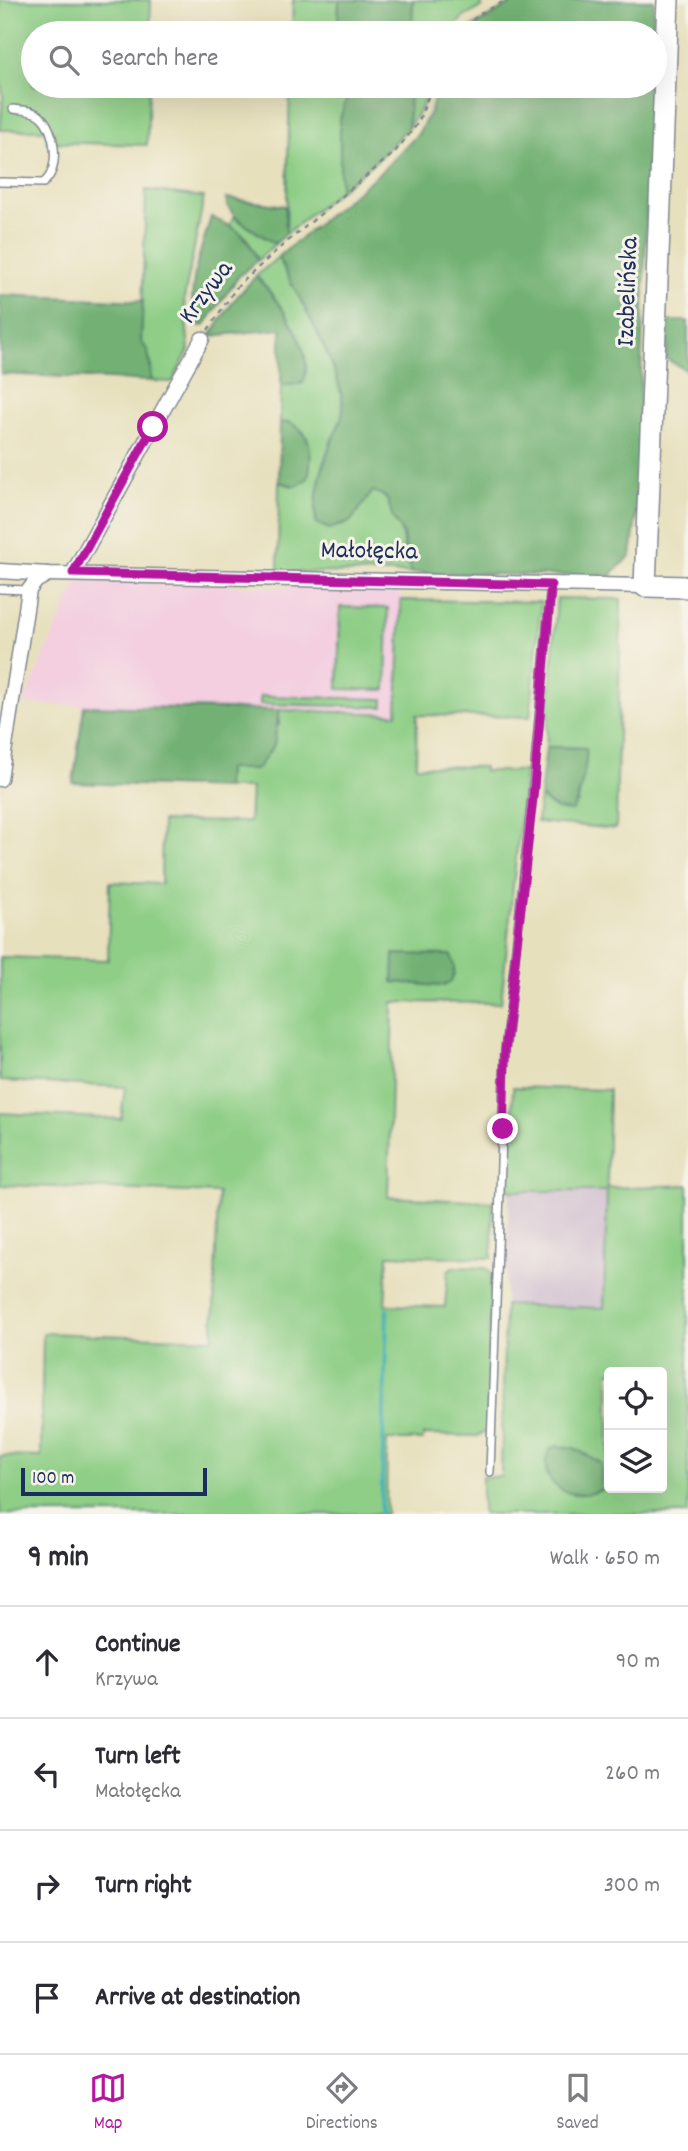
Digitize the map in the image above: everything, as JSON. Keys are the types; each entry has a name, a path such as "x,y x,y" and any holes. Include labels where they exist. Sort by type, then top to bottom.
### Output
{"street":[{"name":"Izabelińska","path":"667,25 668,0"},
{"name":"Izabelińska","path":"645,586 664,98"},
{"name":"Krzywa","path":"73,573 202,339"},
{"name":"Małołęcka","path":"0,571 688,587"},
{"path":"0,779 29,590 36,581 48,574"}],"lane":[{"path":"0,182 43,183 48,180 52,169 52,135 45,121 38,114 13,109"},
{"path":"490,1472 505,1051 533,797 551,585"},
{"path":"0,589 29,590"}],"path":[{"path":"472,21 507,0"},
{"name":"Krzywa","path":"202,339 236,288 276,251 394,153 418,123 427,98"}],"shaded area":[{"path":"77,581 401,590 398,714 23,704"},
{"path":"509,1191 607,1191 604,1309 505,1305"}],"green space":[{"path":"0,0 151,0 150,21 21,21 21,98 149,98 147,145 47,142 47,130 0,130 3,96 0,77"},
{"path":"293,0 339,0 338,21 292,21"},
{"path":"339,0 413,0 412,21 338,21"},
{"path":"413,0 481,0 482,7 460,21 412,21"},
{"path":"517,0 654,0 653,21 482,21"},
{"path":"290,98 347,98 340,119 340,190 286,234"},
{"path":"347,98 409,98 408,128 377,160 340,190 340,119"},
{"path":"409,98 425,98 422,107 408,128"},
{"path":"434,98 651,98 636,517 631,556 612,576 412,573 401,529 393,518 385,497 373,491 350,522 329,529 316,523 321,473 343,413 341,393 327,354 278,257 383,170 418,134"},
{"path":"146,190 204,197 184,299 189,350 172,382 152,381 151,363 141,342"},
{"path":"226,198 285,206 286,234 275,244 237,218 227,205"},
{"path":"211,217 240,232 258,260 239,276 204,326 197,325 192,299 195,271"},
{"path":"233,217 275,244 258,260 247,238 230,226"},
{"path":"278,257 327,354 341,393 343,413 321,473 316,523 328,526 345,524 356,515 372,490 391,504 412,573 278,572 279,482 292,486 308,440 297,427 280,423 281,386 303,383 294,329 271,293 256,276"},
{"path":"256,276 275,298 300,341 306,370 303,383 281,386 281,329 210,336 234,300"},
{"path":"0,295 143,301 141,341 148,351 152,381 1,374"},
{"path":"669,321 688,321 688,371 666,359"},
{"path":"289,422 303,432 311,453 308,478 297,486 279,482 280,423"},
{"path":"557,598 621,599 616,829 537,822 540,797 549,805 578,803 585,762 586,748 546,747"},
{"path":"401,600 541,602 530,717 417,715 416,766 484,767 484,771 525,771 501,1003 393,1002 388,1197 493,1202 492,1258 388,1255 385,1305 445,1307 448,1271 452,1267 486,1268 491,1273 487,1431 478,1436 423,1435 423,1440 387,1440 386,1514 0,1514 0,1456 41,1457 43,1333 213,1339 218,1193 0,1185 0,1113 121,1119 125,1087 0,1081 0,957 108,960 110,882 161,884 162,821 249,822 251,788 226,788 226,769 279,725 279,710 397,714"},
{"path":"340,607 388,608 386,690 338,689"},
{"path":"260,696 383,699 383,707 260,704"},
{"path":"84,706 279,710 274,745 257,769 227,769 226,788 73,783"},
{"path":"546,747 586,748 582,781 571,811 556,809 540,797"},
{"path":"394,954 451,955 454,969 452,979 450,983 439,986 393,982"},
{"path":"513,1087 609,1090 607,1188 688,1185 688,1514 482,1514 482,1477 501,1477 505,1305 604,1308 607,1191 509,1191","holes":["566,1446 601,1463 596,1492 567,1492 546,1474"]},
{"path":"557,1446 574,1448 601,1463 601,1490 578,1494 558,1488 551,1481 546,1462 549,1450"}],"waterway":[{"path":"381,1514 387,1309"}],"route":[{"path":"153,427 73,573 551,585 533,797 505,1051 503,1129"}]}
